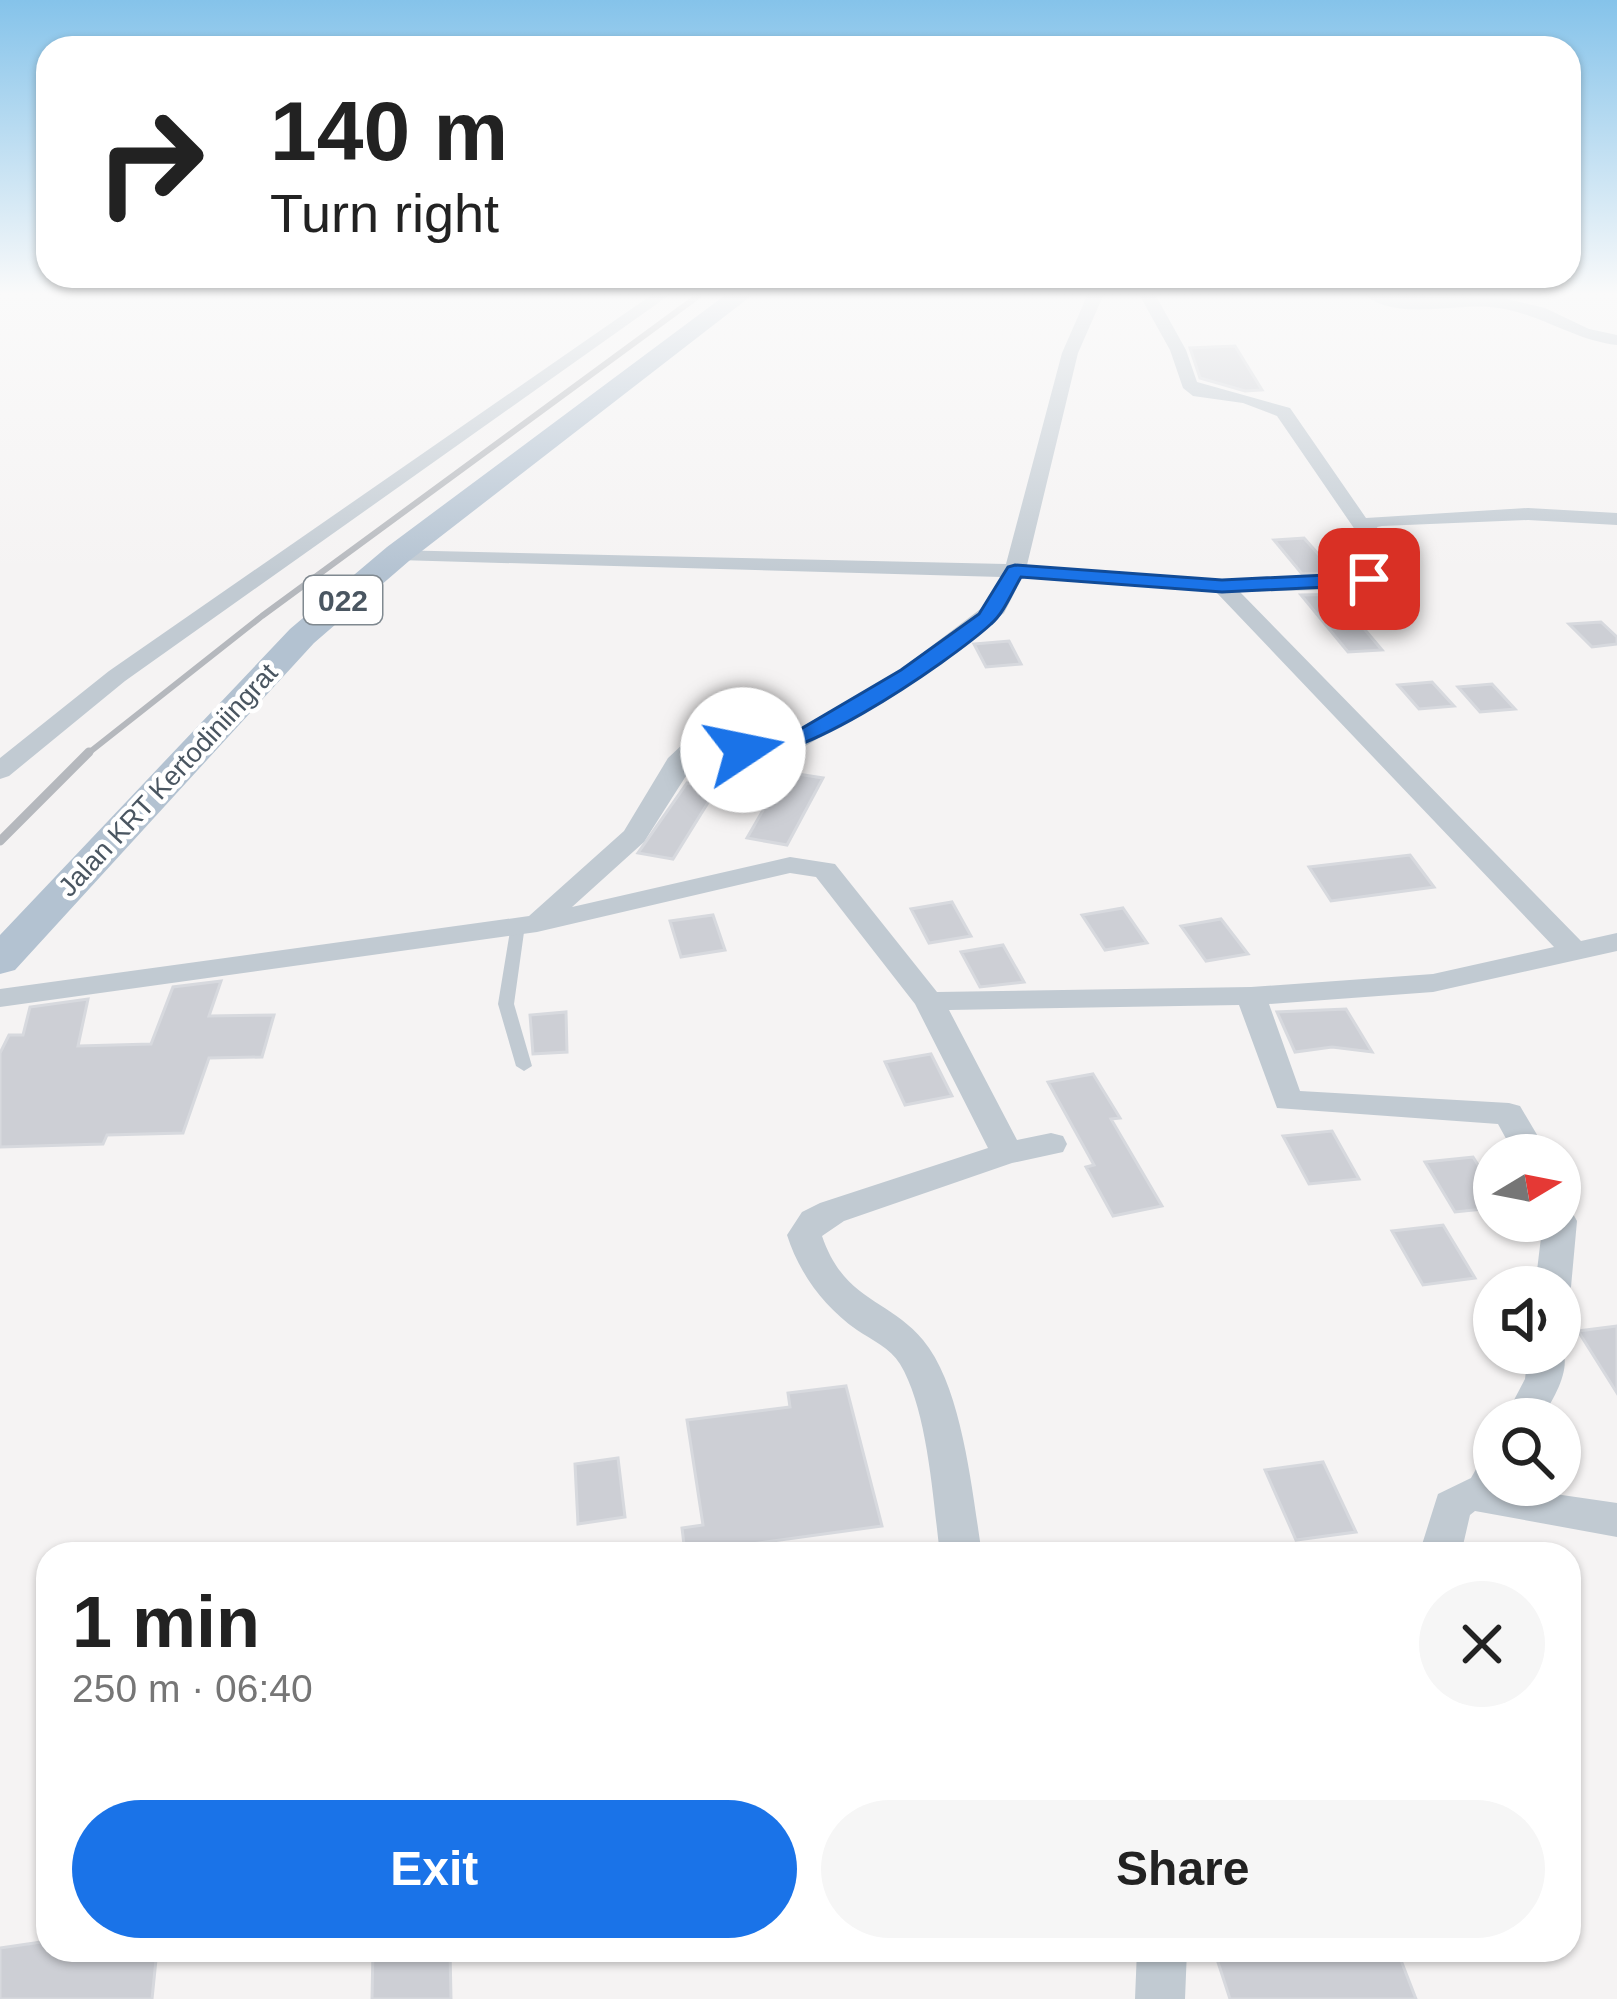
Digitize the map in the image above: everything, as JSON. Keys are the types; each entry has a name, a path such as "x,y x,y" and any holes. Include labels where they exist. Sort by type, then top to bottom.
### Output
{"main road":[{"name":"Jalan KRT Kertodiniingrat","path":"0,961 302,636 398,554 616,389"}],"street":[{"path":"0,771 117,676 527,389"},
{"path":"528,924 635,836 681,758 692,749 773,749 809,734 908,675 976,626 1003,598 1015,571 1061,389"},
{"path":"398,554 1015,571 1222,586 1377,575 1380,563 1365,532 1284,412 1246,398 1196,389"},
{"path":"1365,532 1366,524 1405,518 1528,514 1617,519"},
{"path":"1222,586 1572,949"},
{"path":"0,998 528,924 764,870 811,865 837,882 929,1001 1007,1153"},
{"path":"929,1001 1251,996 1433,983 1617,942"},
{"path":"1251,996 1288,1101 1509,1114 1520,1134"},
{"path":"960,1542 928,1385 916,1358 902,1339 865,1317 834,1288 810,1256 804,1235 814,1220 832,1212 1007,1153 1051,1144"},
{"path":"1443,1542 1452,1506 1473,1492"},
{"path":"1567,1506 1617,1520"},
{"path":"1160,1999 1162,1962"}],"lane":[{"path":"524,1066 506,1004 528,924"}],"building":[{"path":"1304,538 1335,573 1302,574 1274,540"},
{"path":"1353,594 1365,608 1350,612 1382,650 1348,652 1301,595"},
{"path":"1601,622 1617,637 1617,644 1592,647 1569,624"},
{"path":"1009,641 1021,664 986,667 974,644"},
{"path":"1432,682 1454,706 1419,709 1398,685"},
{"path":"1492,684 1515,709 1480,712 1458,687"},
{"path":"785,772 823,778 787,845 747,838"},
{"path":"687,783 717,788 673,859 638,853"},
{"path":"1410,855 1434,887 1331,901 1309,867"},
{"path":"952,902 971,936 929,943 911,909"},
{"path":"1123,908 1147,943 1105,950 1082,915"},
{"path":"713,915 725,950 681,957 670,921"},
{"path":"1221,919 1248,954 1206,961 1181,926"},
{"path":"1003,945 1024,982 980,987 961,952"},
{"path":"221,981 209,1016 274,1015 262,1057 209,1058 183,1133 107,1135 103,1144 0,1147 0,1053 9,1035 23,1035 30,1007 88,999 78,1046 151,1044 173,987"},
{"path":"1346,1009 1372,1052 1332,1047 1295,1052 1277,1012"},
{"path":"566,1012 567,1052 533,1054 530,1015"},
{"path":"931,1054 952,1096 905,1105 885,1062"},
{"path":"1093,1074 1120,1118 1111,1119 1162,1206 1113,1216 1086,1167 1094,1165 1048,1082"},
{"path":"1332,1131 1359,1179 1309,1184 1283,1136"},
{"path":"1473,1157 1473,1210 1455,1212 1425,1162"},
{"path":"1443,1225 1473,1278 1423,1285 1392,1231"},
{"path":"1617,1326 1617,1393 1581,1336 1581,1331"},
{"path":"846,1386 882,1526 765,1542 684,1542 682,1528 703,1525 687,1420 790,1407 788,1393"},
{"path":"618,1458 625,1517 578,1524 575,1464"},
{"path":"1323,1462 1356,1532 1296,1540 1265,1470"},
{"path":"36,1943 36,1962 156,1962 152,1999 0,1999 0,1948"},
{"path":"373,1962 450,1962 451,1999 372,1999"},
{"path":"1218,1962 1402,1962 1416,1999 1230,1999"}],"railway":[{"path":"86,755 262,616 571,389"},
{"path":"86,755 89,752"},
{"path":"0,841 86,755"}],"route":[{"path":"743,750 793,743 908,675 986,618 1003,598 1015,571 1222,586 1369,579"}]}
